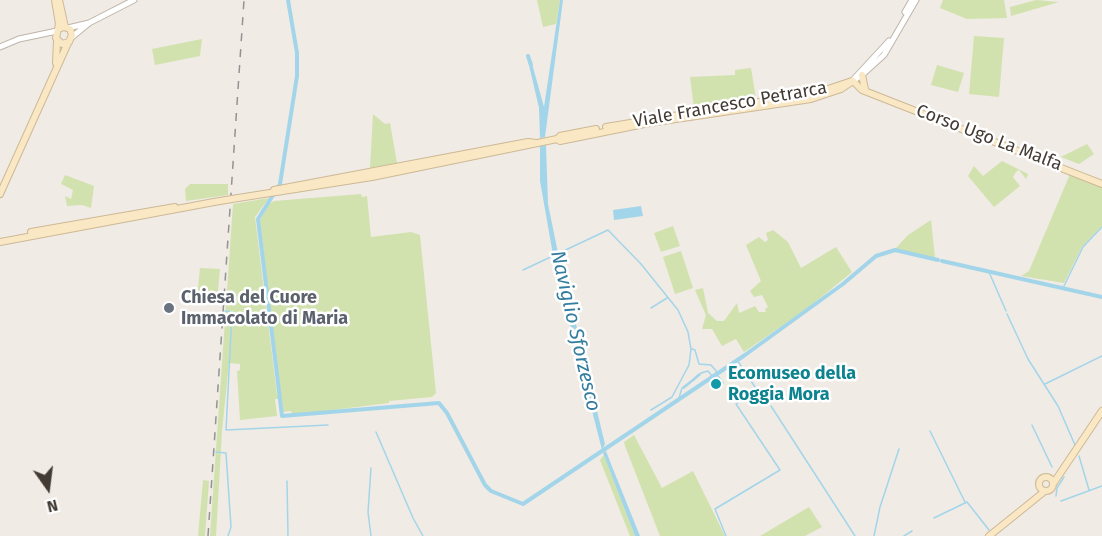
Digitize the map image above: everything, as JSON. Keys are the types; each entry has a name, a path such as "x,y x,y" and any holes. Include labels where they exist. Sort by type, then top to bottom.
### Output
{"main road":[{"path":"57,0 62,44 70,40"},
{"path":"60,32 70,40"},
{"path":"56,69 60,32"},
{"path":"0,194 70,40"},
{"path":"862,75 869,92"},
{"name":"Viale Francesco Petrarca","path":"557,139 560,141 650,123 811,99 841,89 853,81"},
{"name":"Viale Francesco Petrarca","path":"214,202 368,175 528,142 557,139 560,136 649,119 819,92 853,81"},
{"name":"Corso Ugo La Malfa","path":"853,81 869,92 1102,183"},
{"name":"Corso Ugo La Malfa","path":"841,89 869,92"},
{"path":"0,237 214,202"},
{"path":"0,242 214,202"},
{"path":"989,536 1042,489 1050,490 1102,411"},
{"path":"1042,489 1040,480 1048,478 1074,451"},
{"path":"1048,478 1053,484"}],"street":[{"path":"0,47 33,36 60,32 88,23 134,0"},
{"path":"853,81 884,54 914,0"},
{"path":"853,81 885,47 914,0"},
{"path":"70,40 88,23"}],"green space":[{"path":"537,0 560,0 556,24 543,27"},
{"path":"943,0 1004,0 1007,18 967,19 940,8"},
{"path":"1036,0 1059,2 1011,16 1010,7"},
{"path":"974,36 1004,38 999,97 969,94"},
{"path":"202,39 200,56 155,65 152,49"},
{"path":"937,65 964,73 958,92 931,85"},
{"path":"751,68 756,99 694,109 690,77 735,75 735,70"},
{"path":"373,114 385,124 390,123 397,163 370,168"},
{"path":"1087,144 1094,154 1079,164 1061,157"},
{"path":"1002,161 1028,174 1026,179 1019,170 1016,172 1013,177 1020,186 994,207 968,176 974,166 983,176"},
{"path":"1070,174 1102,187 1102,226 1082,247 1064,283 1021,276 1029,271"},
{"path":"65,175 94,186 91,208 82,205 67,206 65,196 71,199 73,190 61,184"},
{"path":"190,184 228,184 228,195 186,201 185,189"},
{"path":"361,194 362,197 367,196 371,237 411,232 420,235 436,393 432,397 292,415 291,411 282,412 280,399 275,399 277,416 240,420 237,371 240,370 240,364 229,363 222,431 216,536 210,536 233,204 269,198 255,217 277,395 280,395 260,220 269,204 274,201"},
{"path":"931,220 935,258 895,249 908,235"},
{"path":"673,226 680,246 661,252 654,233"},
{"path":"773,230 788,242 801,268 836,247 852,272 808,308 744,352 736,339 722,346 712,329 702,329 706,315 695,290 703,288 708,313 717,321 724,321 737,303 739,313 755,306 759,312 766,312 765,309 768,307 762,295 754,297 750,291 761,281 746,245 759,237 765,242 768,240 766,233"},
{"path":"681,251 693,288 675,294 663,257"},
{"path":"200,268 220,269 217,301 197,299"},
{"path":"634,435 662,488 693,471 725,536 660,536 625,446 624,442"},
{"path":"604,455 635,536 630,536 600,460"},
{"path":"203,480 209,481 205,536 198,536"},
{"path":"809,507 822,527 805,536 760,536"}],"water":[{"path":"560,0 563,0 545,137 540,138 539,108 528,61 531,60 544,107"},
{"path":"546,145 548,204 558,253 553,255 540,181 540,146"},
{"path":"641,206 643,216 614,220 613,210"},
{"name":"Naviglio Sforzesco","path":"559,254 605,444 602,450 556,269 554,256"},
{"path":"606,451 640,536 635,536 603,453"}],"waterway":[{"path":"288,0 297,53 297,76 280,184 258,219 282,416 439,403 447,413 485,485 491,491 523,504 745,355 843,284 876,256 895,250 938,260"},
{"path":"528,56 531,65"},
{"path":"1064,286 1083,247 1102,227"},
{"name":"Naviglio Sforzesco","path":"523,270 608,230 641,264 678,310 688,332 691,349 689,365 672,397 651,410"},
{"path":"942,261 1102,297"},
{"path":"989,272 1006,311"},
{"path":"651,308 667,298"},
{"path":"225,311 232,312 226,430 328,425"},
{"path":"1007,314 1028,359 1058,406 1075,445"},
{"path":"692,349 695,350 699,364 711,365 717,372"},
{"path":"1045,384 1102,356"},
{"path":"726,536 715,509 780,470 736,404 757,390 737,360"},
{"path":"679,398 682,388 701,373 708,371 712,376"},
{"path":"716,373 723,383"},
{"path":"683,388 699,374"},
{"path":"684,388 700,375"},
{"path":"771,406 855,536"},
{"path":"1032,425 1052,467"},
{"path":"930,431 965,502"},
{"path":"376,432 423,536"},
{"path":"874,536 880,507 899,449"},
{"path":"216,452 226,453 231,527 228,536"},
{"path":"1079,456 1089,490"},
{"path":"371,468 368,512 371,536"},
{"path":"1056,496 1057,488 1064,477"},
{"path":"287,481 288,536"},
{"path":"1061,501 1102,486"},
{"path":"934,518 967,502 989,530"},
{"path":"904,536 912,531"}],"railway":[{"path":"208,536 244,0"}],"place":[{"name":"Chiesa del Cuore Immacolato di Maria","path":"169,308"},
{"name":"Ecomuseo della Roggia Mora","path":"716,384"}]}
